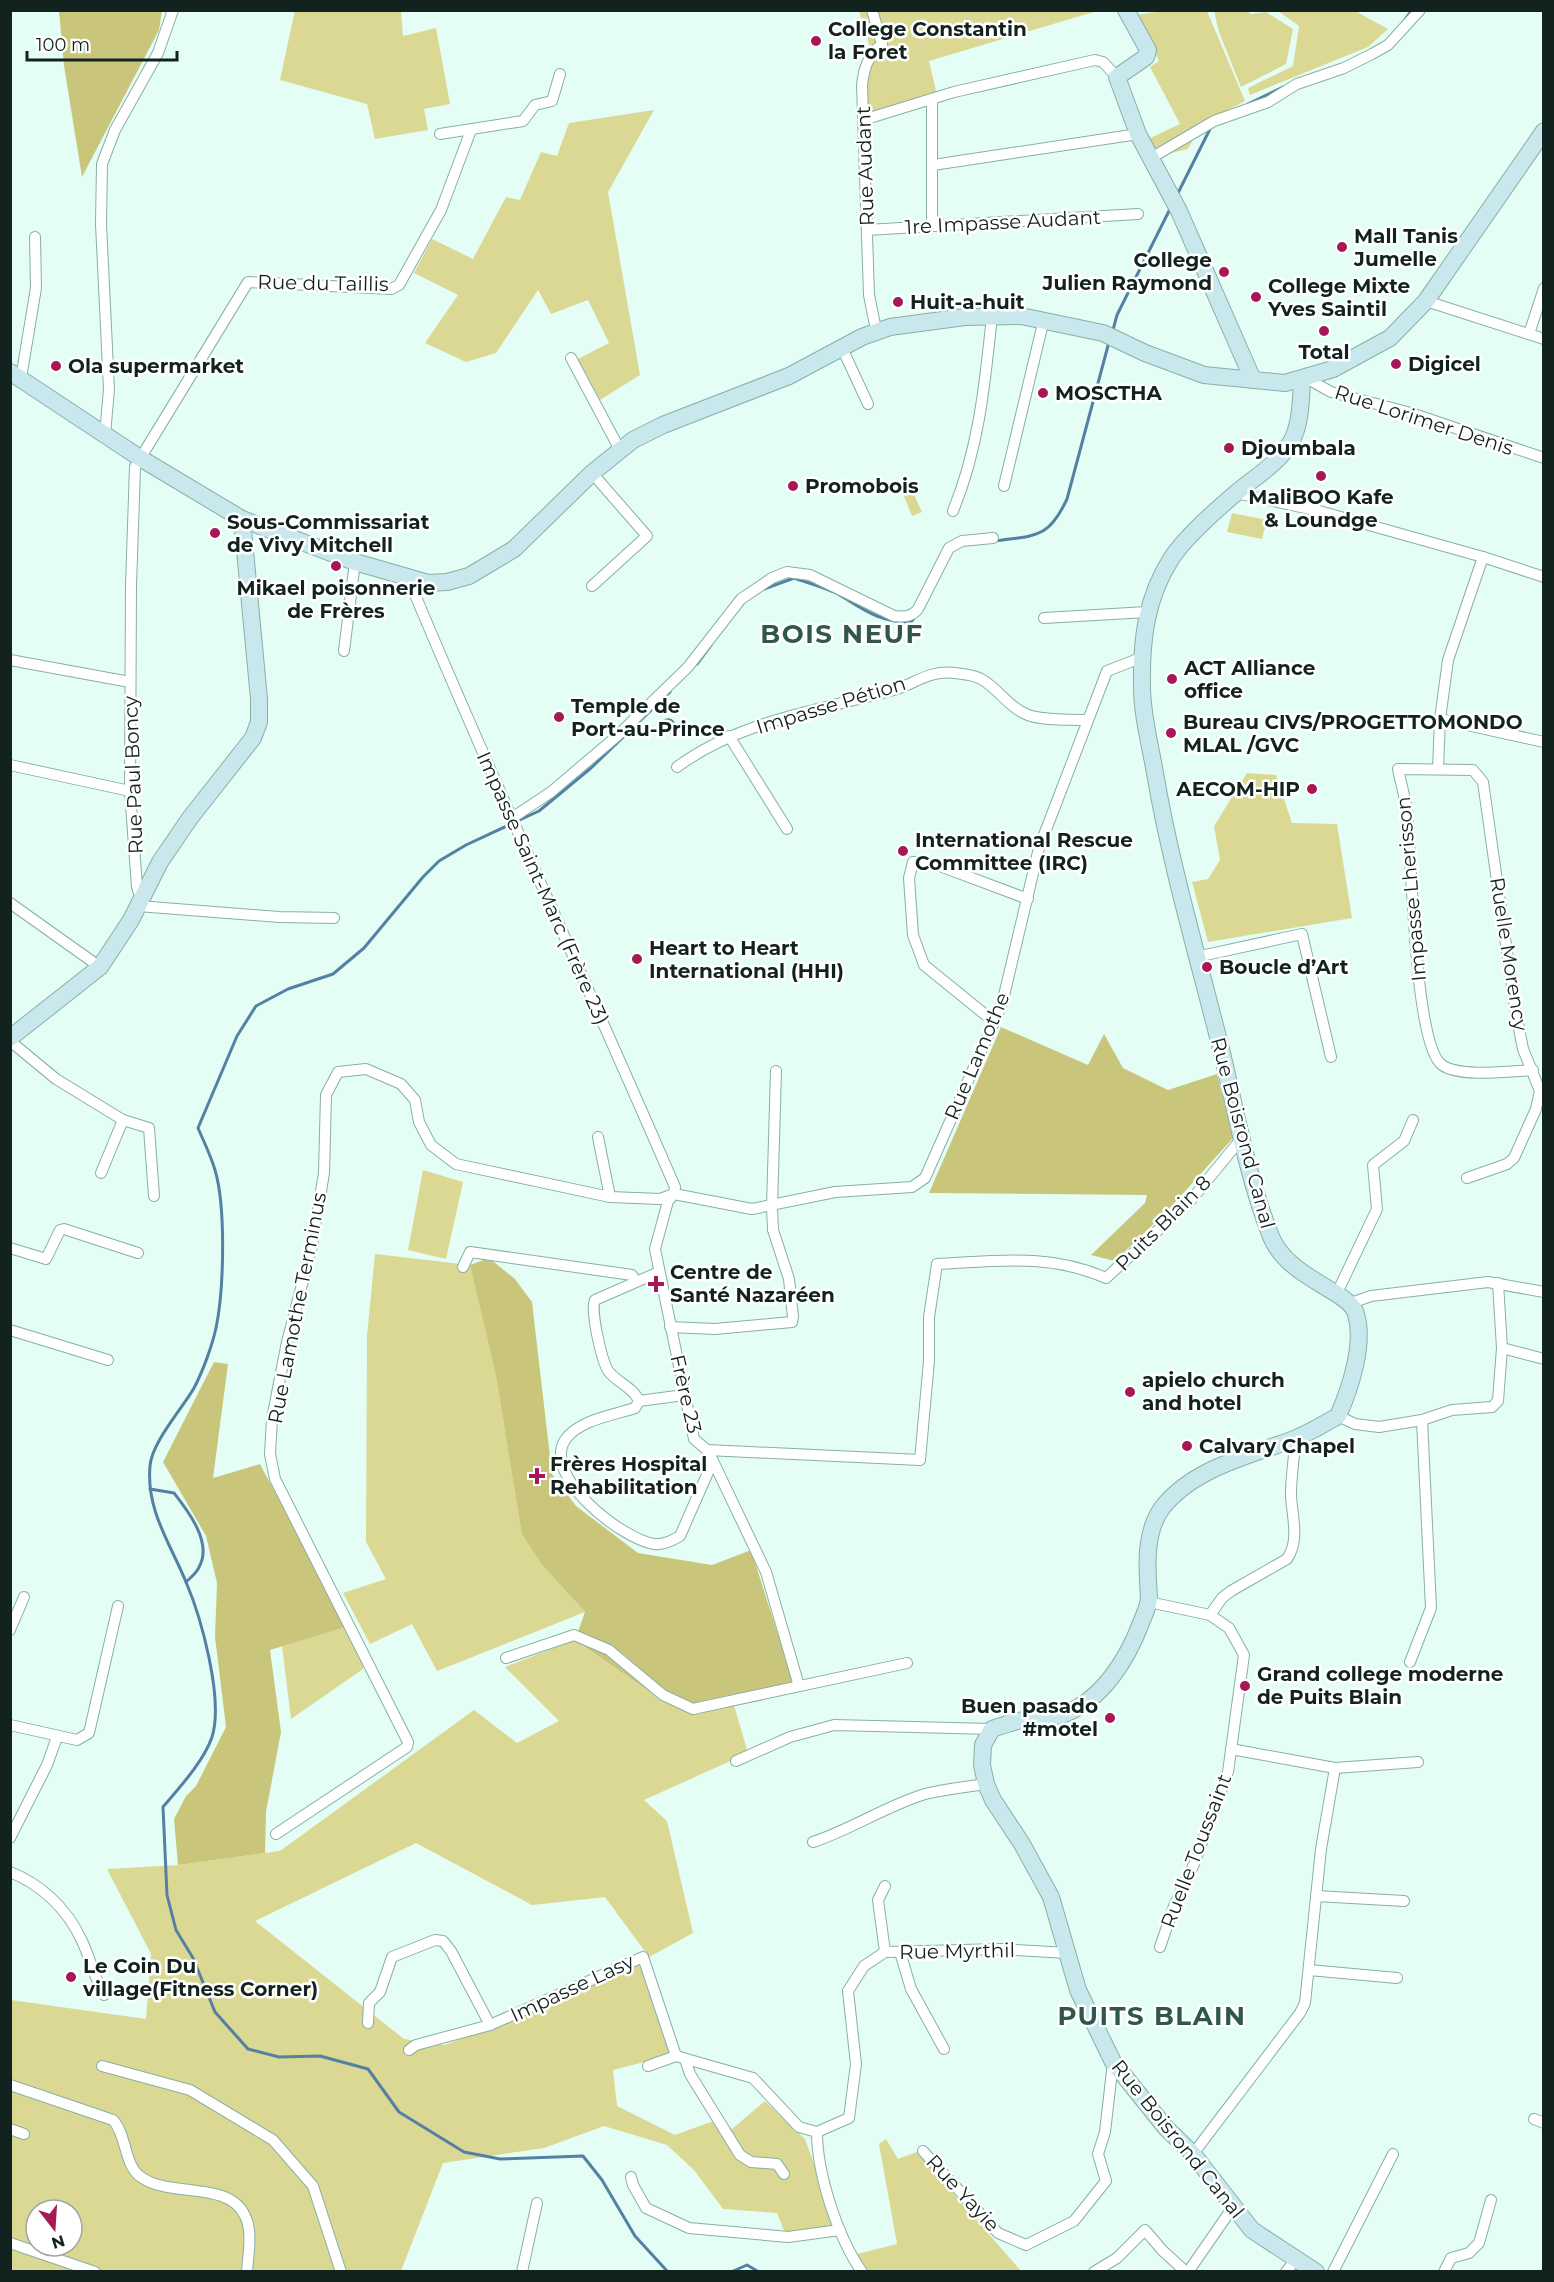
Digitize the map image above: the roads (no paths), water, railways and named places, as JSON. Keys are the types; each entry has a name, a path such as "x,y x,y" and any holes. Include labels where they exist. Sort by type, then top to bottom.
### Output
{"street":[{"path":"105,435 109,389 102,256 102,164 115,130 158,53 173,10"},
{"name":"Rue Audant","path":"872,10 882,44 873,52 864,67 863,120 869,295 876,330"},
{"path":"1117,77 1147,54 1146,44 1126,10"},
{"path":"1150,158 1214,121 1259,105 1297,84 1344,68 1372,54 1388,45 1420,10"},
{"path":"863,120 954,92 1095,60 1103,62 1117,77 1138,134 1179,211 1253,380"},
{"path":"440,134 523,121 534,105 552,101 560,74"},
{"path":"932,100 932,226"},
{"name":"Rue du Taillis","path":"140,458 248,282 391,289 399,285 441,210 471,130"},
{"path":"35,237 36,288 16,375 140,458 243,519 355,562 428,584 470,576 492,565 552,515 592,473 620,450 646,433 789,376 876,330 936,320 992,316 1044,319 1103,333 1145,353 1204,375 1285,383 1304,379 1355,359 1390,338 1426,301 1544,131"},
{"path":"933,165 1138,134"},
{"name":"1re Impasse Audant","path":"867,230 1138,214"},
{"path":"1529,334 1544,288"},
{"path":"1426,301 1544,339"},
{"path":"953,511 962,490 983,410 992,316"},
{"path":"1004,486 1044,319"},
{"path":"842,348 868,404"},
{"path":"571,358 620,450"},
{"name":"Rue Lorimer Denis","path":"1304,379 1331,392 1411,413 1544,458"},
{"name":"Rue Boisrond Canal","path":"1304,379 1301,406 1293,439 1273,465 1236,493 1173,557 1153,592 1147,612 1143,657 1144,714 1166,834 1221,1049 1241,1139 1270,1235 1279,1254 1295,1270 1352,1304"},
{"name":"Rue Paul Boncy","path":"139,903 130,791 130,682 135,467 140,458"},
{"path":"592,473 646,536 592,586"},
{"path":"1236,493 1319,511 1544,577"},
{"path":"154,1196 150,1130 147,1126 123,1120 56,1079 10,1040 100,967 166,853 189,818 242,755 259,722 243,519"},
{"path":"512,818 551,792 617,736 688,667 741,599 772,578 799,572 894,616 902,617 915,613 918,609 949,548 962,541 993,537"},
{"path":"1438,769 1440,719 1448,660 1482,557"},
{"path":"344,651 355,562"},
{"name":"Impasse Saint-Marc (Frère 23)","path":"415,580 416,597 462,708 675,1187 674,1194"},
{"path":"1044,618 1147,612"},
{"name":"Rue Lamothe","path":"674,1194 752,1209 771,1207 835,1192 912,1187 920,1184 926,1178 1002,1004 1029,900 1039,848 1107,671 1143,657"},
{"path":"10,660 130,682"},
{"name":"Impasse Pétion","path":"677,767 698,752 729,736 836,703 892,691 929,673 954,673 981,679 1003,699 1028,715 1087,720"},
{"path":"1440,719 1544,742"},
{"path":"729,736 787,829"},
{"path":"10,765 130,791"},
{"name":"Ruelle Morency","path":"1398,769 1473,770 1483,782 1515,1008 1523,1049 1540,1091 1539,1100 1514,1158 1508,1164 1467,1178"},
{"name":"Impasse Lherisson","path":"1398,769 1407,812 1422,1009 1432,1052 1445,1067 1462,1071 1533,1070"},
{"path":"993,1021 924,965 913,935 909,878 913,862 937,865 1029,900"},
{"path":"10,903 100,967"},
{"path":"139,903 279,917 334,918"},
{"path":"1196,957 1302,934 1331,1057"},
{"name":"Rue Lamothe Terminus","path":"276,1834 407,1747 408,1742 275,1479 270,1454 273,1419 287,1342 312,1246 324,1173 326,1095 338,1072 366,1069 401,1084 415,1100 419,1122 431,1145 456,1164 610,1197 660,1199 674,1194"},
{"path":"670,1327 715,1329 792,1322 789,1279 773,1230 771,1207 776,1071"},
{"path":"101,1173 123,1120"},
{"path":"1336,1295 1377,1209 1372,1165 1404,1141 1413,1120"},
{"path":"598,1137 610,1197"},
{"name":"Puits Blain 8","path":"707,1449 920,1460 929,1361 929,1317 937,1264 1035,1259 1088,1270 1106,1278 1191,1200 1241,1139"},
{"name":"Frère 23","path":"674,1194 668,1201 655,1249 694,1439 707,1449 766,1572 799,1686"},
{"path":"10,1248 46,1259 60,1230 64,1229 138,1254"},
{"path":"463,1267 470,1252 632,1275 635,1281"},
{"path":"658,1272 595,1300 593,1309 608,1371 637,1395 639,1401 635,1408 579,1427 565,1440 562,1456 566,1476 613,1527 637,1540 656,1544 670,1542 680,1536 713,1461"},
{"path":"736,1761 790,1737 834,1725 992,1729 1017,1721 1062,1715 1079,1707 1099,1692 1135,1640 1149,1602 1149,1541 1161,1510 1173,1497 1202,1476 1233,1460 1296,1438 1338,1416 1353,1376 1357,1346 1357,1316 1352,1304 1371,1296 1498,1283 1544,1293"},
{"path":"1338,1416 1355,1424 1379,1426 1422,1420 1452,1410 1492,1407 1498,1401 1502,1348 1498,1283"},
{"path":"10,1330 108,1360"},
{"path":"1502,1348 1544,1359"},
{"path":"639,1401 684,1395"},
{"path":"1410,1662 1431,1608 1422,1420"},
{"path":"1210,1616 1221,1598 1287,1559 1291,1553 1295,1541 1291,1495 1296,1438"},
{"path":"10,1630 24,1597"},
{"name":"Ruelle Toussaint","path":"1149,1602 1210,1616 1229,1629 1244,1655 1228,1772 1194,1864 1174,1906 1160,1947"},
{"path":"10,1725 77,1740 89,1733 118,1606"},
{"path":"506,1658 574,1635 609,1650 663,1695 693,1709 907,1663"},
{"name":"Rue Boisrond Canal","path":"992,1729 983,1745 982,1765 986,1784 993,1800 1022,1844 1051,1897 1078,1990 1113,2062 1166,2128 1193,2154 1252,2230 1291,2265 1316,2271"},
{"path":"10,1838 47,1766 57,1737"},
{"path":"1231,1749 1335,1768 1418,1762"},
{"path":"1193,2154 1300,2013 1305,2003 1321,1849 1335,1768"},
{"path":"813,1842 838,1834 866,1818 926,1794 986,1784"},
{"path":"10,1872 35,1884 53,1899 70,1920 81,1939 92,1973 104,1995"},
{"path":"885,1887 878,1900 885,1952"},
{"path":"1316,1896 1404,1901"},
{"name":"Impasse Lasy","path":"368,2023 369,2003 380,1992 392,1957 439,1939 450,1951 489,2025 643,1957 680,2058"},
{"name":"Rue Myrthil","path":"817,2132 849,2118 856,2064 848,1991 864,1966 885,1952 1000,1949 1068,1953"},
{"path":"900,1952 911,1989 944,2049"},
{"path":"1309,1970 1397,1978"},
{"path":"409,2050 416,2045 489,2025"},
{"path":"680,2058 740,2155 751,2162 777,2164 783,2174"},
{"path":"648,2066 680,2058 753,2078 800,2127 817,2132 817,2152 840,2230 862,2271"},
{"name":"Rue Yayie","path":"923,2151 998,2233 1026,2245 1074,2222 1106,2181 1098,2154 1105,2132 1113,2062"},
{"path":"102,2066 190,2090 273,2140 314,2186 341,2271"},
{"path":"10,2085 113,2120 119,2127 138,2175 155,2186 218,2194 236,2204 246,2216 249,2235 247,2271"},
{"path":"10,2129 24,2134"},
{"path":"1333,2271 1393,2154"},
{"path":"632,2177 633,2185 646,2208 689,2228 788,2237 840,2230"},
{"path":"1444,2271 1451,2258 1469,2253 1479,2243 1491,2200"},
{"path":"522,2271 526,2241 537,2203"},
{"path":"1094,2271 1117,2258 1145,2230 1170,2258 1187,2271 1233,2207"},
{"path":"10,2243 95,2271"}],"water":[{"path":"668,719 673,721 675,726 673,731 668,733 663,731 661,726 663,721"}],"waterway":[{"path":"1404,21 1412,10"},
{"path":"1248,104 1283,87"},
{"path":"1177,195 1210,129"},
{"path":"1113,330 1117,315 1170,209"},
{"path":"994,541 1039,533 1046,529 1060,512 1067,499 1109,342"},
{"path":"764,589 794,578 838,594 864,610 889,620 911,622 915,617"},
{"path":"697,664 711,645"},
{"path":"668,2272 635,2236 602,2180 583,2156 500,2159 464,2152 399,2112 368,2069 320,2056 279,2057 248,2049 215,2012 193,1958 176,1930 167,1895 163,1807 197,1765 212,1737 215,1721 213,1680 198,1616 186,1582 155,1512 150,1466 156,1447 201,1374 216,1328 222,1271 221,1205 215,1170 198,1128 237,1036 256,1006 288,989 333,974 364,948 439,861 466,845 539,811 591,768 670,692"},
{"path":"150,1489 174,1493 192,1518 201,1538 203,1558 197,1571 186,1582"},
{"path":"731,2272 747,2265 759,2272"}],"place":[{"name":"College Constantin la Foret","path":"816,41"},
{"name":"Mall Tanis Jumelle","path":"1342,247"},
{"name":"College Julien Raymond","path":"1224,272"},
{"name":"College Mixte Yves Saintil","path":"1256,297"},
{"name":"Huit-a-huit","path":"898,302"},
{"name":"Total","path":"1324,331"},
{"name":"Digicel","path":"1396,364"},
{"name":"Ola supermarket","path":"56,366"},
{"name":"MOSCTHA","path":"1043,393"},
{"name":"Djoumbala","path":"1229,448"},
{"name":"MaliBOO Kafe & Loundge","path":"1321,476"},
{"name":"Promobois","path":"793,486"},
{"name":"Sous-Commissariat de Vivy Mitchell","path":"215,533"},
{"name":"Mikael poisonnerie de Frères","path":"336,566"},
{"name":"ACT Alliance office","path":"1172,679"},
{"name":"Temple de Port-au-Prince","path":"559,717"},
{"name":"Bureau CIVS/PROGETTOMONDO MLAL /GVC","path":"1171,733"},
{"name":"AECOM-HIP","path":"1312,789"},
{"name":"International Rescue Committee (IRC)","path":"903,851"},
{"name":"Heart to Heart International (HHI)","path":"637,959"},
{"name":"Boucle d’Art","path":"1207,967"},
{"name":"Centre de Santé Nazaréen","path":"656,1284"},
{"name":"apielo church and hotel","path":"1130,1392"},
{"name":"Calvary Chapel","path":"1187,1446"},
{"name":"Frères Hospital Rehabilitation","path":"537,1476"},
{"name":"Grand college moderne de Puits Blain","path":"1245,1686"},
{"name":"Buen pasado #motel","path":"1110,1718"},
{"name":"Le Coin Du village(Fitness Corner)","path":"71,1977"}],"district":[{"name":"BOIS NEUF","path":"842,634"},
{"name":"PUITS BLAIN","path":"1152,2016"}]}
